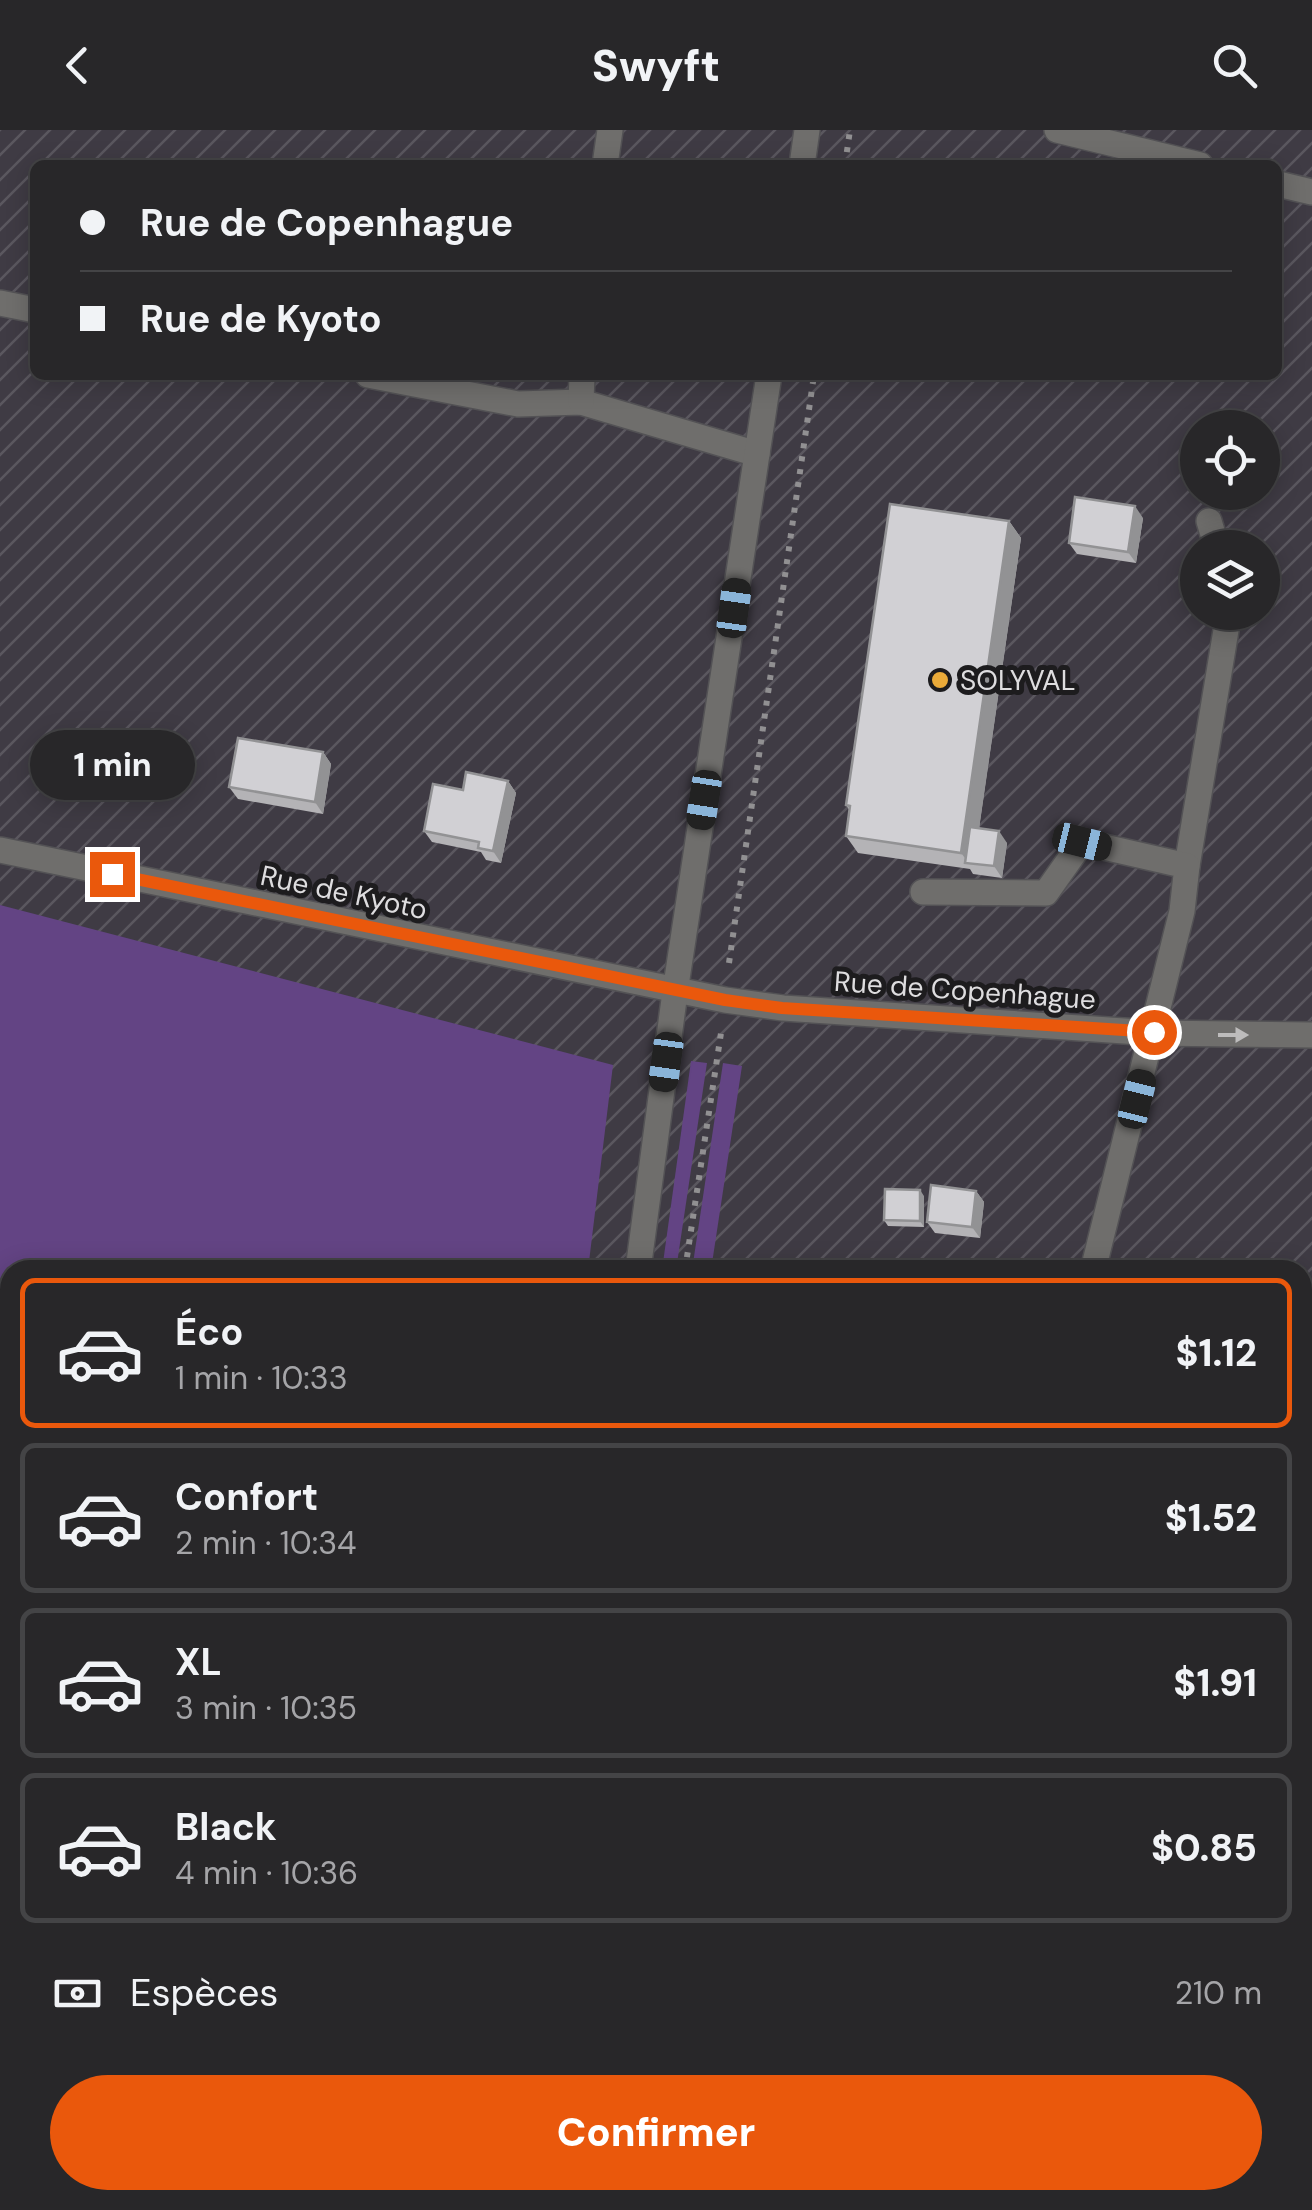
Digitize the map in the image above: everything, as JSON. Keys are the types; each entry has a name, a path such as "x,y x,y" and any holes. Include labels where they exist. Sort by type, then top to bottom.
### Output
{"street":[{"path":"607,160 610,130"},
{"path":"803,160 807,130"},
{"path":"1057,130 1180,160"},
{"path":"1282,185 1312,192"},
{"path":"0,304 30,309"},
{"path":"394,380 518,404 581,402 757,454"},
{"path":"581,402 582,380"},
{"path":"639,1260 675,992 769,380"},
{"path":"1210,522 1212,530"},
{"path":"1096,1260 1182,911 1226,630"},
{"path":"923,892 1046,893 1082,842 1187,866"},
{"name":"Rue de Kyoto","path":"0,850 675,992"},
{"name":"Rue de Copenhague","path":"675,992 782,1008 1154,1032 1312,1035"}],"path":[{"path":"846,160 850,130"},
{"path":"729,963 813,380"},
{"path":"687,1260 721,1033"}],"shaded area":[{"path":"0,130 1312,130 1312,1260 0,1260"},
{"path":"0,905 613,1065 589,1260 0,1260"},
{"path":"691,1061 707,1063 677,1260 663,1260"},
{"path":"723,1063 742,1066 713,1260 693,1260"}],"building":[{"path":"1075,497 1135,506 1128,552 1069,543"},
{"name":"SOLYVAL","path":"890,504 1009,521 961,853 846,836 850,806 846,805"},
{"path":"238,738 323,752 315,802 229,787"},
{"path":"466,772 508,781 493,851 478,848 479,842 424,831 433,784 463,790"},
{"path":"970,827 999,831 994,866 965,863"},
{"path":"931,1185 976,1191 972,1227 927,1222"},
{"path":"885,1189 920,1190 920,1221 884,1220"}],"place":[{"name":"SOLYVAL","path":"940,680"}],"route":[{"path":"112,874 725,1000 782,1008 1154,1032"}]}
